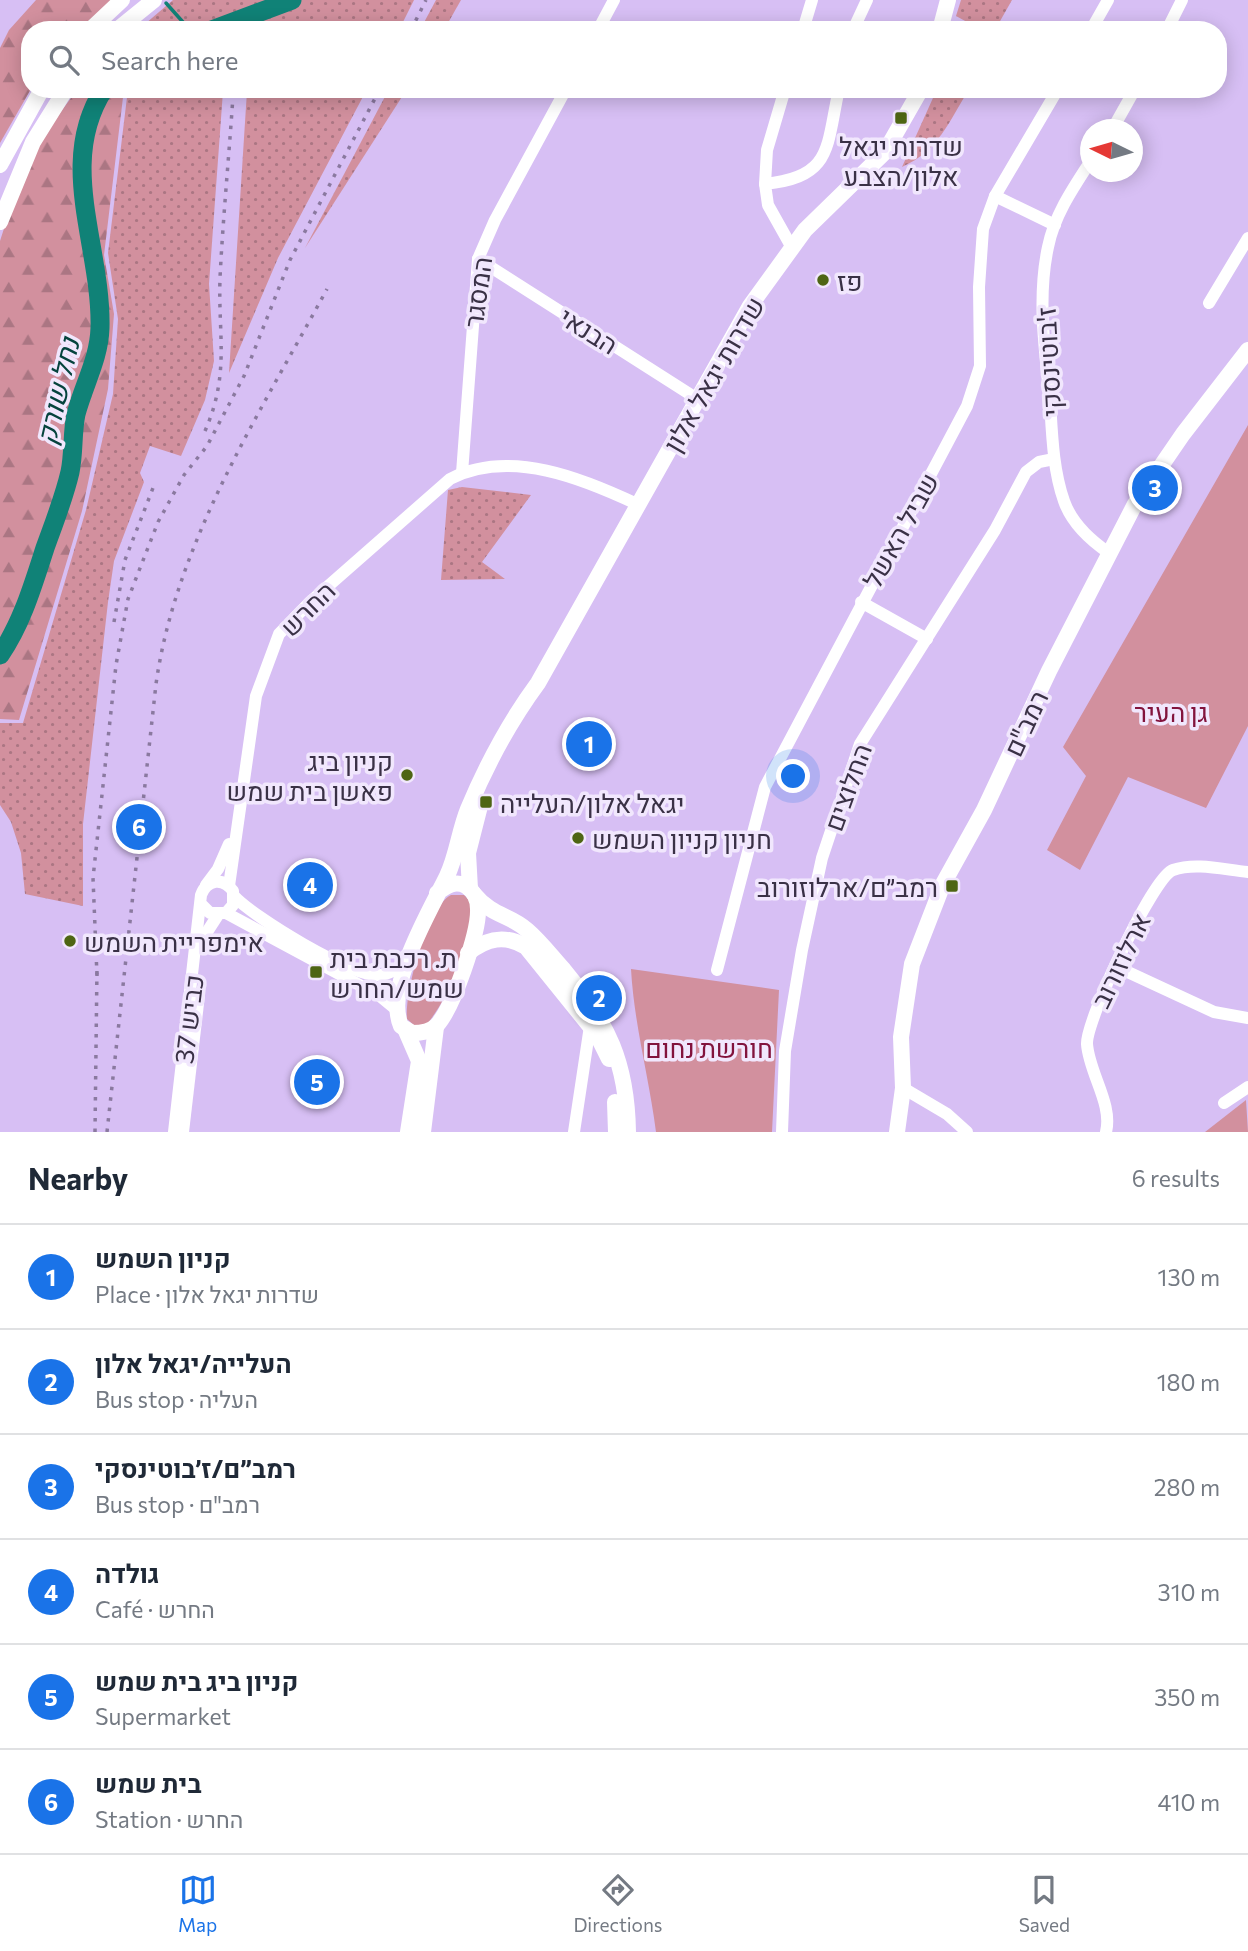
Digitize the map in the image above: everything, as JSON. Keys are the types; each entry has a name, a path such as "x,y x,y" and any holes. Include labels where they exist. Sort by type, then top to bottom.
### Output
{"main road":[{"path":"100,21 122,0"},
{"path":"128,21 154,0"},
{"path":"942,21 948,0"},
{"path":"0,165 37,98"},
{"path":"0,222 33,142 60,98"},
{"name":"שדרות יגאל אלון","path":"397,1010 410,956 451,866 462,825 476,790 514,718 538,683 750,306 791,246 886,152 916,98"},
{"name":"רמב\"ם","path":"897,1132 903,1088 901,1037 904,1006 912,964 928,918 1109,552 1162,463 1248,350"},
{"name":"שדרות יגאל אלון","path":"436,1027 468,953 478,914 467,864 475,820 520,728 538,683"},
{"path":"437,893 451,884 472,891 494,913 516,923 534,936 601,1018 619,1059 628,1132"},
{"path":"468,953 495,939 518,942 533,955 590,1026 606,1052 614,1081 616,1132"},
{"path":"397,1010 413,1040 419,1061 408,1132"},
{"path":"406,1031 419,1033 436,1027 423,1132"}],"street":[{"path":"603,21 614,0"},
{"path":"806,21 812,0"},
{"path":"857,21 867,0"},
{"path":"1096,21 1108,0"},
{"path":"1172,21 1182,0"},
{"name":"המסגר","path":"462,473 478,259 495,220 561,98"},
{"path":"782,98 767,149 765,184 768,205 791,246"},
{"path":"765,184 805,177 816,167 825,150 837,98"},
{"name":"שביל האשל","path":"717,970 765,787 967,406 980,366 979,287 983,229 995,196 1053,98"},
{"path":"1118,119 1130,98"},
{"name":"ז'בוטינסקי","path":"1080,180 1055,225 1048,248 1042,313 1054,459 1065,503 1079,527 1092,541 1109,552"},
{"path":"995,196 1055,225"},
{"path":"1209,303 1248,238"},
{"name":"הבנאי","path":"478,259 699,400"},
{"name":"החלוצים","path":"782,1132 785,1051 822,858 860,744 995,530 1026,472 1039,462 1054,459"},
{"path":"462,473 501,468 551,472 592,482 639,505"},
{"name":"החרש","path":"232,891 233,845 243,796 256,696 279,634 310,602 450,479 462,473"},
{"path":"861,602 927,639"},
{"name":"החרש","path":"206,885 218,869 228,846 243,796"},
{"name":"ארלוזורוב","path":"1106,1132 1106,1110 1087,1044 1095,1008 1161,878 1173,870 1190,867 1248,872"},
{"path":"397,1010 380,996 222,914 207,911 202,905 201,895 206,885 217,881 260,917 361,973 387,974 410,956"},
{"path":"222,914 232,907 232,891"},
{"name":"כביש 37","path":"174,1132 202,905"},
{"name":"כביש 37","path":"183,1132 205,944 210,924 222,914"},
{"path":"1117,967 1214,1012 1248,1018"},
{"path":"574,1132 590,1026"},
{"path":"583,1061 587,1054 606,1052"},
{"path":"1224,1103 1248,1087"},
{"path":"903,1088 947,1114 967,1132"}],"green space":[{"path":"36,0 115,0 93,21 21,21 21,98 26,98 0,143 0,48 9,30"},
{"path":"173,0 414,0 404,21 148,21"},
{"path":"436,0 461,0 449,21 425,21"},
{"path":"961,0 1012,0 1000,21 965,21 956,16"},
{"path":"71,98 123,98 104,255 114,314 108,389 82,511 19,720 0,719 0,241 32,161"},
{"path":"127,98 222,98 209,284 214,361 205,400 181,456 150,446 140,473 144,482 114,561 83,824 83,906 25,894 21,853 11,822 0,805 0,723 23,723 86,510 113,394 118,319 108,253"},
{"path":"247,98 362,98 278,258 229,373"},
{"path":"384,98 401,98 305,248"},
{"path":"933,98 964,98 934,144 902,167"},
{"name":"גן העיר","path":"1248,425 1248,726 1206,808 1128,777 1080,870 1047,850 1086,776 1063,747"},
{"path":"462,487 531,495 482,562 505,579 441,580 448,490"},
{"path":"451,895 464,895 470,901 464,948 444,999 427,1024 415,1026 407,1019 413,972 434,916"},
{"name":"חורשת נחום","path":"631,969 779,990 772,1132 656,1132 635,1010"},
{"path":"1246,1100 1248,1132 1205,1132"}],"waterway":[{"name":"נחל שורק","path":"236,21 292,0"},
{"path":"166,3 182,21"},
{"name":"נחל שורק","path":"0,655 15,630 26,603 65,491 71,465 76,414 99,339 99,297 82,176 83,146 90,117 100,98"}],"railway":[{"path":"416,21 426,0"},
{"path":"205,431 218,391 220,373 220,278 233,98"},
{"path":"97,976 93,878 116,665 128,599 158,522 184,475 207,446 244,376 290,260 375,98"},
{"path":"107,1132 156,684 166,631 201,529 224,480 327,289"},
{"path":"114,622 125,560 153,488"},
{"path":"95,1132 97,967"}],"place":[{"name":"שדרות יגאל אלון/הצבע","path":"901,118"},
{"name":"פז","path":"823,280"},
{"name":"רמב״ם/ז׳בוטינסקי","path":"1155,488"},
{"name":"קניון השמש","path":"589,744"},
{"name":"קניון ביג פאשן בית שמש","path":"407,775"},
{"name":"יגאל אלון/העלייה","path":"486,802"},
{"name":"בית שמש","path":"139,827"},
{"name":"חניון קניון השמש","path":"578,838"},
{"name":"גולדה","path":"310,885"},
{"name":"רמב״ם/ארלוזורוב","path":"952,886"},
{"name":"אימפריית השמש","path":"70,941"},
{"name":"ת. רכבת בית שמש/החרש","path":"316,972"},
{"name":"העלייה/יגאל אלון","path":"599,998"},
{"name":"קניון ביג בית שמש","path":"317,1082"}]}
